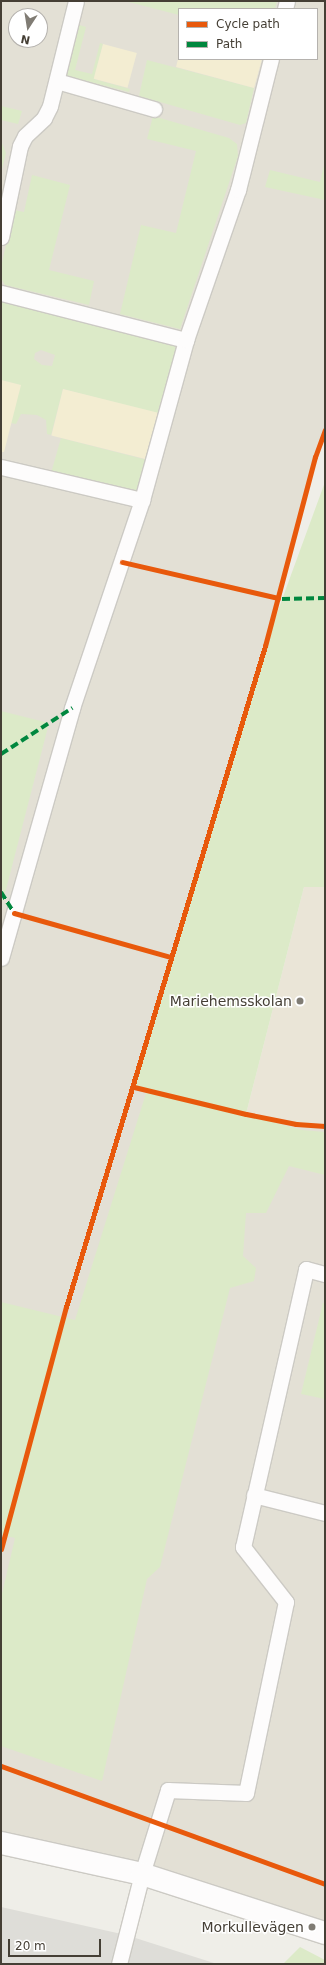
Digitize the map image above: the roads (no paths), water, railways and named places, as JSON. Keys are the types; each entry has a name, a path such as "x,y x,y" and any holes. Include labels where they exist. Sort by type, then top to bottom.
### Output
{"street":[{"path":"1,1843 142,1874 325,1932"}],"lane":[{"path":"1,237 20,146 25,136 44,118 57,81 76,1"},
{"path":"1,958 7,912 72,708 142,500 186,340 238,190 272,60"},
{"path":"57,81 154,109"},
{"path":"1,293 186,340"},
{"path":"1,467 142,500"},
{"path":"119,1964 142,1874 168,1790 246,1793 286,1602 243,1547 306,1269 325,1274"},
{"path":"254,1495 325,1513"}],"place":[{"name":"Mariehemsskolan","path":"300,1001"},
{"name":"Morkullevägen","path":"312,1927"}]}
